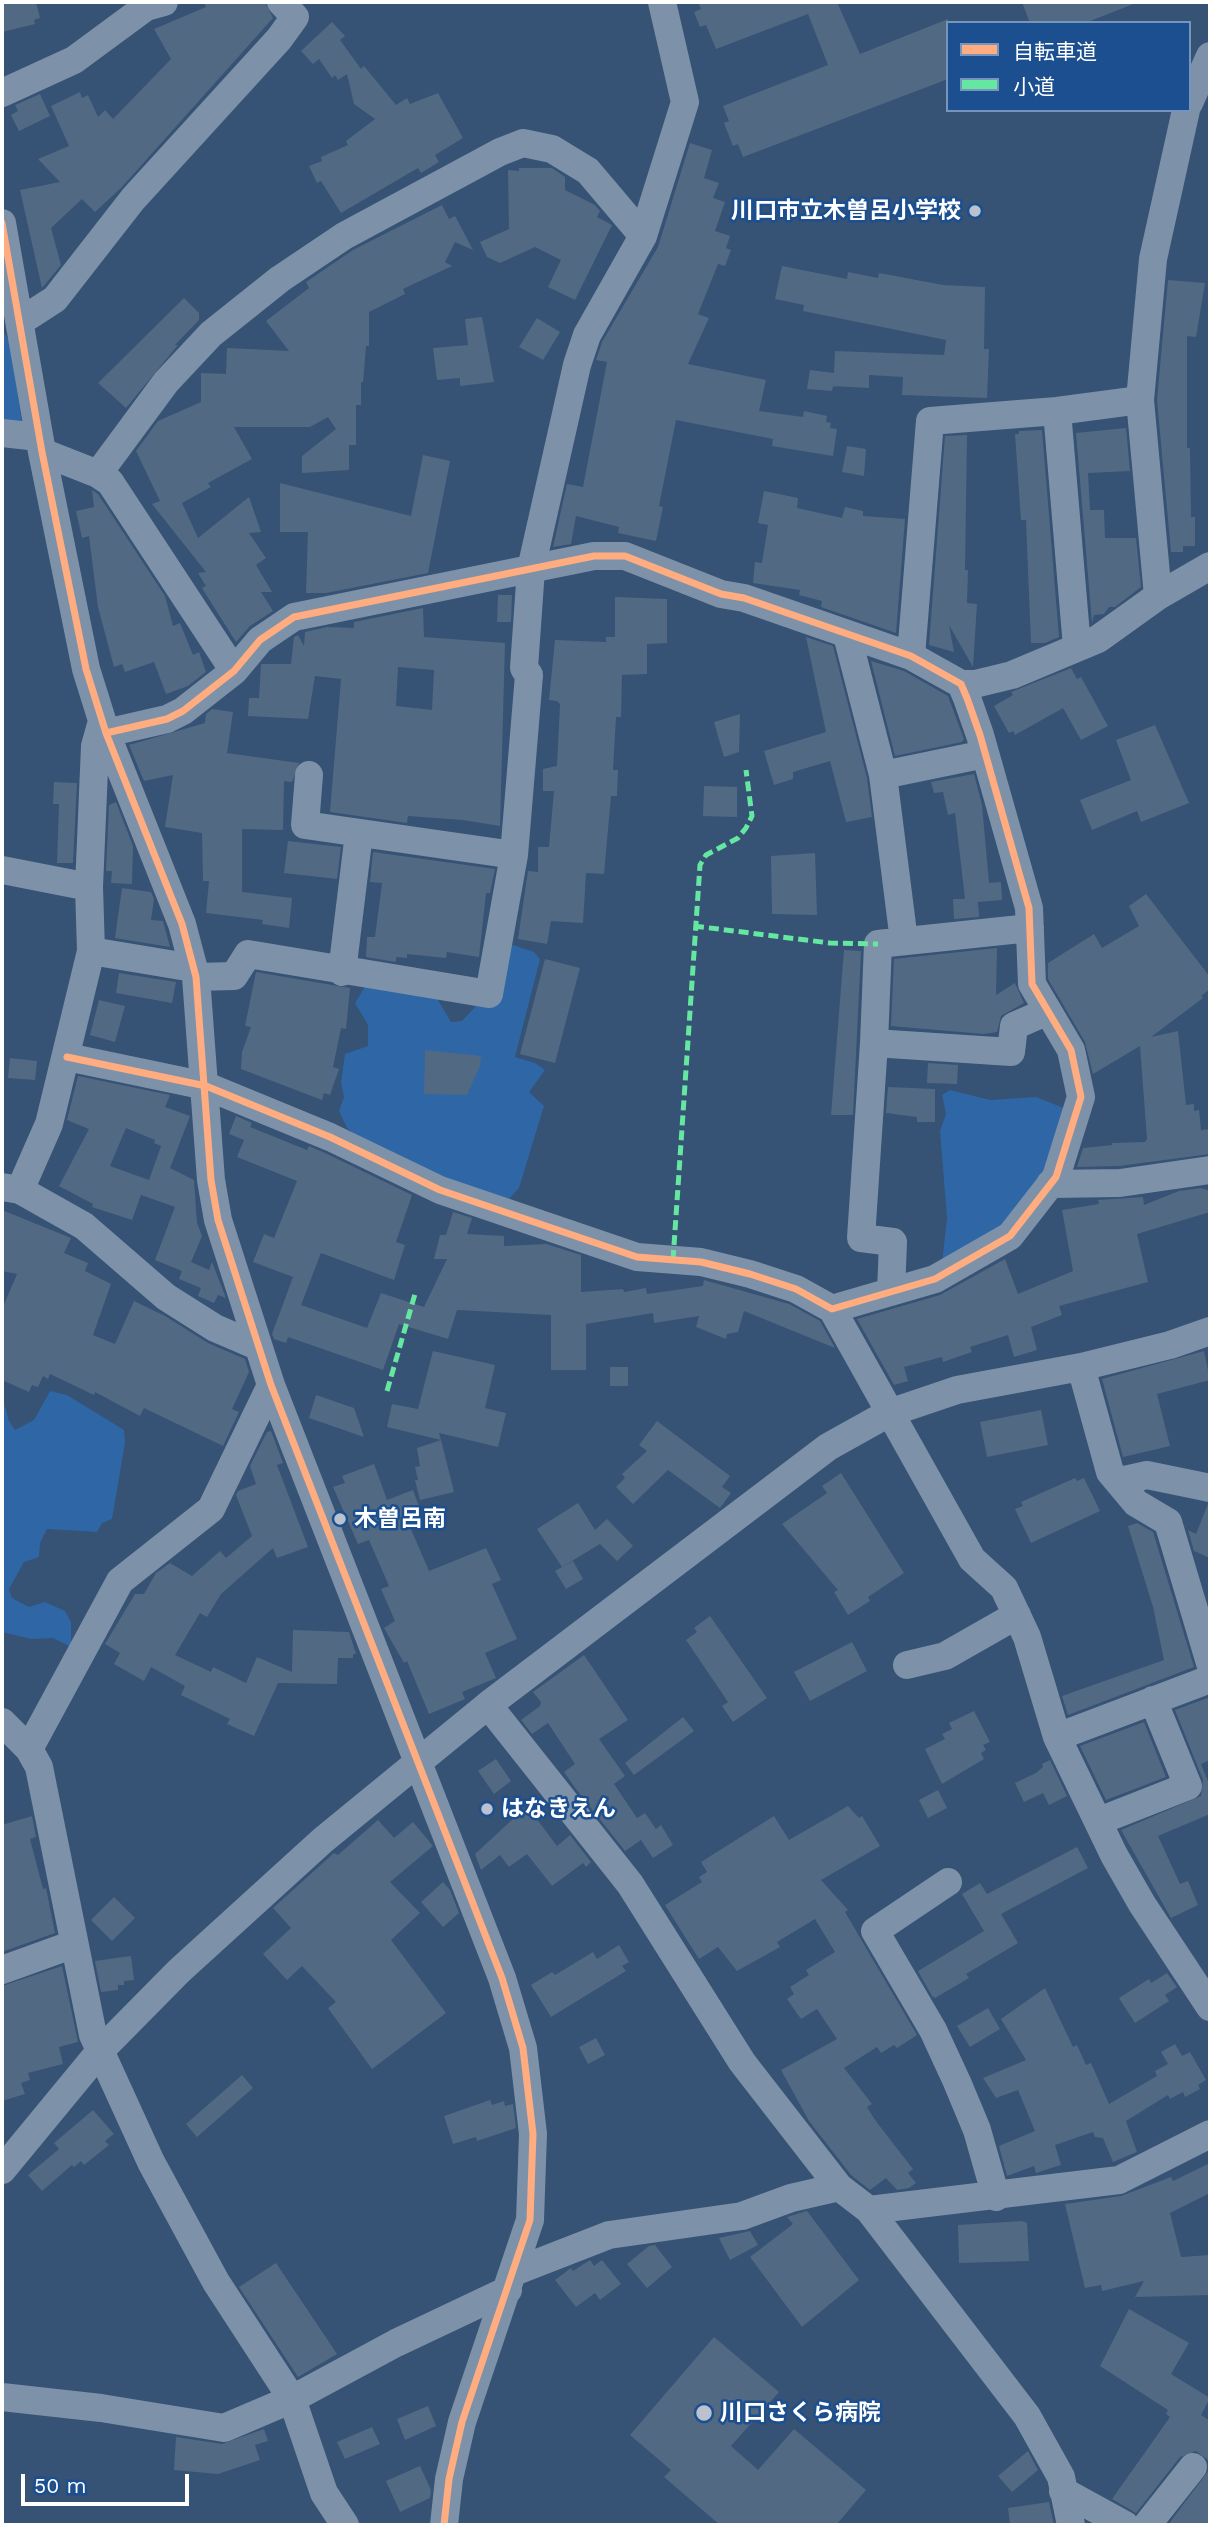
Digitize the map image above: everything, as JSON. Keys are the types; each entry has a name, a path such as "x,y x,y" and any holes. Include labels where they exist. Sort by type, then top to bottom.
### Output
{"street":[{"path":"21,321 55,299 133,199 279,39 295,17 281,2"},
{"path":"91,951 194,973 234,976 248,954 342,972 489,994 514,855 529,675 524,668 531,569 577,365 587,335 643,236 685,102 662,2"},
{"path":"2,93 74,60 151,4"},
{"path":"1191,99 1210,56"},
{"path":"1158,596 1140,400 1153,258 1186,112"},
{"path":"98,474 166,382 211,334 240,310 344,236 500,152 523,143 552,149 588,171 643,236"},
{"path":"2,223 75,625 104,727 182,924 194,973 206,1086 211,1180 218,1220 271,1385 419,1759 502,1978 527,2073 534,2171 530,2220 462,2421 449,2479 444,2525"},
{"path":"911,656 930,421 1058,411 1140,400"},
{"path":"1058,411 1077,648"},
{"path":"2,433 40,444 110,482 234,671"},
{"path":"104,727 175,715 197,702 234,671 260,640 294,617 594,556 625,556 721,594 744,598 911,656 961,684 975,684 1012,675 1098,639 1158,596 1210,566"},
{"path":"847,635 883,775 904,941"},
{"path":"832,1309 935,1279 1010,1236 1056,1177 1081,1097 1071,1050 1046,1012 1032,984 1029,908 985,754 961,684"},
{"path":"104,727 95,746 89,887 91,951 49,1124 11,1188 84,1226 166,1297 215,1328 257,1346"},
{"path":"883,775 985,754"},
{"path":"309,775 305,825 514,855"},
{"path":"342,972 359,833"},
{"path":"2,870 89,887"},
{"path":"891,1292 893,1242 861,1238 878,944 1030,928"},
{"path":"874,1043 1011,1052 1014,1026 1046,1012"},
{"path":"66,1057 206,1086 330,1137 440,1190 637,1257 701,1262 750,1274 796,1289 832,1309 972,1559 1004,1588 1027,1637 1057,1737 1142,1904 1210,2007"},
{"path":"1051,1184 1120,1183 1210,1170"},
{"path":"2,2168 101,2050 232,1921 419,1759 828,1447 889,1413 957,1390 1081,1367 1170,1345 1210,1331"},
{"path":"1081,1367 1110,1472 1136,1503 1168,1522 1210,1663"},
{"path":"29,1749 120,1581 211,1509 271,1385"},
{"path":"1120,1481 1147,1475 1210,1488"},
{"path":"1184,1571 1210,1583"},
{"path":"907,1665 946,1656 1017,1615"},
{"path":"1057,1737 1210,1679"},
{"path":"1099,1821 1188,1786 1153,1700"},
{"path":"488,1705 630,1884 742,2062 839,2188 869,2210 1027,2416 1060,2477 1071,2525"},
{"path":"2,1722 29,1749 38,1767 93,2035 151,2162 216,2282 292,2399 324,2493 345,2525"},
{"path":"948,1882 875,1931 933,2030 957,2082 977,2130 996,2197"},
{"path":"2,1970 75,1944"},
{"path":"869,2210 996,2197 1119,2180 1210,2134"},
{"path":"2,2397 224,2428 292,2399 511,2281 609,2235 742,2216 791,2198 839,2188"},
{"path":"1147,2525 1193,2467"},
{"path":"1063,2491 1125,2525"}],"shaded area":[{"path":"2,327 9,342 22,422 2,426"},
{"path":"513,945 534,952 540,959 515,1057 535,1063 545,1070 529,1092 544,1106 519,1188 508,1200 412,1165 355,1135 347,1128 339,1111 344,1097 341,1083 345,1054 368,1046 368,1025 355,1003 366,985 432,990 451,1022 462,1021 475,1007 496,994 504,947"},
{"path":"950,1090 990,1100 1036,1097 1069,1110 1052,1161 1021,1213 942,1263 947,1218 940,1131 946,1114 942,1095"},
{"path":"50,1391 67,1395 124,1430 125,1443 112,1519 102,1523 97,1532 47,1529 40,1543 39,1557 24,1562 9,1589 12,1598 29,1607 45,1602 65,1611 71,1622 71,1647 53,1638 31,1639 2,1632 2,1395 9,1421 15,1430 34,1420"}],"building":[{"path":"2,2 36,2 40,18 34,20 35,24 2,32"},
{"path":"204,2 265,2 273,18 121,188 95,212 82,199 51,228 61,265 42,288 20,190 60,182 38,159 69,146 51,106 80,92 82,98 88,95 98,117 105,110 113,119 171,59 154,29 206,7"},
{"path":"698,2 837,2 860,54 948,19 946,80 743,157 738,144 733,146 724,123 729,121 723,106 828,65 808,14 716,49 706,25 700,27 694,12 701,9"},
{"path":"1022,2 1136,3 1090,21 1029,21"},
{"path":"332,22 345,36 340,40 361,69 364,66 396,105 407,98 410,104 438,93 463,138 435,155 439,162 421,173 418,168 341,213 321,181 317,183 309,166 322,161 321,157 348,145 346,141 375,119 354,104 347,74 338,80 335,75 332,78 319,59 313,64 301,51"},
{"path":"40,94 50,116 19,131 11,115 18,111 15,105"},
{"path":"690,143 712,150 704,178 719,183 713,198 725,202 715,231 730,236 726,248 731,250 725,266 718,264 698,314 709,318 688,364 766,380 759,411 803,417 804,411 827,416 826,422 831,423 830,428 837,429 833,456 772,446 773,439 676,420 659,506 663,507 656,541 618,533 619,527 576,516 571,544 553,547 567,484 583,487 607,362 596,360 602,342 658,247"},
{"path":"519,168 552,168 565,177 565,190 595,205 600,211 597,217 612,225 575,300 548,287 561,260 535,247 500,263 487,257 480,242 509,229 508,170 519,171"},
{"path":"442,205 449,219 455,216 473,250 455,242 445,262 452,266 403,289 405,294 369,312 369,346 366,346 361,382 361,405 356,405 356,445 349,445 349,470 302,473 302,456 336,429 328,417 310,427 234,427 252,459 208,483 211,487 182,503 198,538 249,497 261,532 249,533 266,558 256,565 272,592 261,592 273,611 250,626 236,642 202,588 206,586 198,573 206,572 152,504 160,501 136,451 158,421 201,402 201,373 226,374 227,348 289,351 266,321 309,288 306,282 353,250"},
{"path":"782,266 847,279 848,272 878,278 879,273 943,285 985,287 984,349 989,349 987,398 902,395 903,377 869,375 869,388 833,386 832,391 807,389 810,370 834,373 835,351 944,355 946,340 803,311 804,305 775,299"},
{"path":"1168,280 1205,283 1196,337 1187,336 1187,448 1190,448 1191,517 1195,517 1195,546 1183,546 1183,552 1171,552 1157,400"},
{"path":"184,298 199,313 199,320 175,345 178,345 126,408 98,383"},
{"path":"482,317 494,382 460,386 460,378 437,380 433,348 468,345 465,319"},
{"path":"537,318 560,332 543,360 519,347"},
{"path":"1126,428 1130,471 1088,473 1090,510 1104,510 1105,538 1136,538 1141,587 1115,607 1109,607 1104,614 1094,615 1092,623 1076,433"},
{"path":"1042,430 1059,637 1045,643 1031,643 1026,520 1021,520 1015,434 1019,434 1019,431"},
{"path":"967,435 965,570 968,570 967,603 977,604 973,667 949,625 954,652 929,645 945,436"},
{"path":"847,446 866,449 864,476 842,472"},
{"path":"423,455 450,461 428,573 326,593 306,593 308,532 280,532 280,483 411,516"},
{"path":"92,490 98,494 165,596 173,626 180,623 193,655 199,652 206,672 188,686 166,694 154,662 125,672 122,664 114,667 98,607 89,536 82,538 76,511 94,507"},
{"path":"764,491 798,498 797,508 842,518 845,507 863,511 863,516 905,519 896,633 821,607 822,601 799,595 800,590 753,583 755,562 762,563 768,525 758,523"},
{"path":"498,595 512,595 511,622 497,622"},
{"path":"615,597 667,599 667,643 647,644 647,674 622,675 621,717 616,717 613,770 618,770 617,796 611,796 604,874 586,873 583,923 551,921 547,944 518,939 528,871 538,872 538,847 549,847 554,791 543,791 543,769 557,766 560,704 549,700 555,640 606,642 606,637 615,637"},
{"path":"423,608 424,637 505,643 500,826 408,816 407,823 330,812 341,679 315,676 308,719 248,716 249,698 259,698 261,664 291,664 294,637 298,635 304,646 305,632 327,627 354,628 354,622","holes":["398,667 434,670 432,710 396,706"]},
{"path":"806,637 833,646 867,778 872,817 846,822 830,761 793,772 793,779 774,785 764,751 826,732"},
{"path":"871,661 904,671 948,696 964,739 962,742 895,756"},
{"path":"1071,668 1077,679 1081,677 1108,726 1081,740 1063,708 1015,735 1013,731 1009,733 994,706 1013,695 1011,692"},
{"path":"212,709 233,712 227,753 299,763 292,782 284,781 283,830 242,829 242,892 292,898 289,928 262,924 263,920 206,913 209,881 203,881 202,833 165,827 173,775 144,781 129,745 205,723 206,714"},
{"path":"740,714 739,752 724,757 714,722"},
{"path":"1155,725 1189,803 1141,822 1137,811 1092,830 1080,800 1131,780 1116,740"},
{"path":"974,774 982,805 989,883 1001,882 1002,900 978,902 979,917 954,919 953,899 965,899 955,813 948,815 943,792 934,793 931,782"},
{"path":"54,782 77,783 73,863 57,863 59,804 53,804"},
{"path":"704,786 737,787 737,817 703,816"},
{"path":"116,802 133,846 132,884 111,883 112,871 106,871 109,805"},
{"path":"288,841 341,847 337,879 284,873"},
{"path":"373,852 495,869 490,893 486,893 479,957 447,952 446,958 407,954 407,958 396,957 396,962 366,957 367,937 375,937 382,883 370,882"},
{"path":"815,853 817,915 772,914 771,856"},
{"path":"122,888 151,892 154,899 151,920 163,921 170,947 115,938"},
{"path":"1146,894 1210,977 1210,989 1201,996 1203,998 1151,1037 1178,1031 1186,1105 1194,1104 1194,1111 1199,1110 1201,1130 1210,1129 1210,1154 1119,1166 1077,1167 1083,1148 1112,1143 1145,1142 1147,1139 1140,1046 1093,1074 1085,1042 1048,979 1048,963 1094,934 1102,948 1139,926 1129,906"},
{"path":"997,948 996,995 1015,983 1024,1003 1001,1016 997,1032 984,1034 891,1026 894,959"},
{"path":"844,950 861,951 853,1115 831,1115"},
{"path":"545,959 580,968 555,1063 520,1054"},
{"path":"256,972 350,988 346,1029 341,1028 333,1067 339,1069 330,1095 324,1093 322,1100 241,1069 242,1052 251,1027 245,1026"},
{"path":"119,973 176,982 172,1003 116,993"},
{"path":"99,1000 125,1006 115,1042 90,1035"},
{"path":"425,1050 481,1056 480,1066 467,1095 424,1094"},
{"path":"10,1058 37,1061 35,1080 8,1078"},
{"path":"928,1063 958,1065 957,1084 927,1083"},
{"path":"78,1076 170,1095 165,1107 190,1116 170,1168 194,1180 197,1223 202,1236 191,1262 209,1270 212,1262 226,1298 218,1295 214,1303 198,1296 201,1288 179,1279 182,1271 155,1260 175,1207 141,1195 132,1220 92,1207 93,1204 59,1186 89,1129 67,1120","holes":["126,1128 155,1140 154,1143 161,1146 149,1180 110,1166"]},
{"path":"888,1087 935,1089 935,1122 917,1122 917,1117 886,1113"},
{"path":"236,1116 252,1123 250,1127 307,1150 309,1146 412,1195 396,1242 405,1245 394,1280 321,1253 301,1305 367,1328 381,1293 424,1307 447,1259 434,1259 440,1235 446,1235 453,1212 472,1218 467,1234 504,1236 504,1246 546,1244 581,1255 581,1292 623,1289 624,1292 646,1288 647,1294 703,1286 704,1280 789,1304 820,1321 835,1348 744,1311 738,1332 727,1334 726,1339 696,1327 699,1316 654,1323 653,1313 586,1324 586,1370 551,1370 551,1315 457,1310 448,1339 399,1324 383,1370 288,1337 286,1343 274,1339 272,1334 293,1277 253,1262 264,1234 274,1238 297,1181 237,1157 244,1140 229,1134"},
{"path":"1201,1188 1210,1191 1210,1212 1137,1234 1148,1282 1059,1306 1062,1315 1031,1327 1037,1350 1014,1357 1008,1335 970,1347 972,1352 943,1362 942,1357 904,1367 908,1381 894,1385 857,1319 940,1295 1005,1259 1018,1294 1073,1271 1062,1210 1099,1204 1098,1200 1143,1197 1144,1205 1179,1191"},
{"path":"2,1210 71,1238 64,1253 88,1263 85,1271 111,1284 93,1335 115,1344 134,1301 165,1316 208,1343 245,1359 249,1372 232,1409 239,1412 223,1446 144,1408 140,1416 95,1392 94,1395 50,1374 48,1379 43,1376 38,1387 32,1385 29,1392 2,1380 2,1309 17,1274 2,1271"},
{"path":"433,1351 495,1365 485,1408 506,1413 498,1447 439,1433 441,1440 387,1427 392,1404 418,1409"},
{"path":"1204,1351 1210,1380 1157,1394 1170,1446 1123,1457 1102,1379"},
{"path":"610,1367 628,1367 628,1386 610,1386"},
{"path":"316,1395 354,1408 364,1437 309,1418"},
{"path":"1041,1410 1048,1445 987,1457 980,1422"},
{"path":"657,1421 730,1476 722,1487 731,1493 720,1508 668,1470 633,1504 616,1487 625,1478 622,1474 647,1451 639,1445"},
{"path":"271,1431 283,1463 277,1465 308,1547 277,1558 273,1548 221,1594 207,1617 200,1613 175,1655 211,1672 213,1667 246,1683 257,1657 292,1672 293,1630 349,1632 356,1654 353,1654 353,1658 338,1658 337,1684 278,1683 254,1736 227,1724 230,1719 181,1695 185,1686 151,1667 144,1681 114,1664 120,1653 105,1644 135,1594 144,1594 156,1573 170,1563 192,1576 220,1551 226,1558 252,1536 236,1495 238,1491 256,1484 250,1466 267,1432"},
{"path":"441,1440 454,1492 420,1500 415,1480 418,1480 415,1467 420,1466 417,1448"},
{"path":"374,1464 387,1500 413,1490 420,1509 416,1511 418,1516 407,1520 429,1571 486,1548 501,1580 492,1584 517,1639 485,1653 496,1678 462,1692 465,1699 429,1714 407,1661 404,1663 384,1628 395,1621 381,1589 389,1586 369,1540 358,1544 333,1487 345,1483 342,1476"},
{"path":"841,1473 904,1573 868,1597 870,1601 848,1615 834,1592 838,1590 782,1524 827,1493 822,1486"},
{"path":"1075,1478 1077,1481 1084,1478 1100,1511 1031,1543 1015,1509 1023,1506 1021,1502"},
{"path":"578,1503 595,1530 607,1519 633,1546 617,1561 600,1544 562,1567 537,1529"},
{"path":"1208,1504 1210,1558 1194,1551 1188,1530 1196,1534"},
{"path":"1137,1523 1153,1532 1194,1667 1068,1715 1062,1696 1164,1660 1153,1607 1128,1526"},
{"path":"573,1561 583,1579 566,1589 555,1571"},
{"path":"710,1616 767,1698 733,1722 722,1706 728,1702 686,1640 697,1632 694,1628"},
{"path":"852,1642 867,1671 810,1701 794,1672"},
{"path":"584,1655 628,1720 599,1739 625,1776 614,1784 637,1818 645,1813 656,1829 661,1825 673,1845 653,1858 641,1840 625,1851 576,1789 564,1772 575,1764 548,1723 532,1734 521,1720 540,1706 541,1702 533,1692"},
{"path":"1210,1697 1210,1760 1201,1764 1210,1786 1210,1814 1158,1836 1180,1884 1188,1881 1198,1905 1171,1918 1121,1830 1201,1796 1203,1780 1175,1710"},
{"path":"974,1711 990,1742 983,1745 986,1750 981,1753 984,1759 942,1784 925,1749 945,1739 942,1734 952,1729 949,1723"},
{"path":"683,1717 694,1731 634,1775 625,1763"},
{"path":"1144,1722 1166,1777 1106,1800 1080,1746"},
{"path":"496,1759 511,1781 494,1794 478,1771"},
{"path":"1050,1760 1067,1796 1049,1805 1043,1793 1024,1802 1015,1783 1036,1773 1043,1767 1042,1764"},
{"path":"938,1790 947,1808 928,1818 919,1800"},
{"path":"527,1806 557,1846 570,1835 591,1862 586,1867 583,1863 552,1886 527,1854 509,1867 500,1855 481,1870 475,1854"},
{"path":"848,1806 859,1818 862,1816 880,1846 821,1880 848,1910 845,1912 917,2035 897,2048 894,2045 881,2053 877,2047 844,2068 872,2104 867,2107 875,2120 913,2169 908,2173 916,2183 909,2188 897,2190 886,2178 870,2190 851,2175 809,2121 781,2070 837,2039 817,2009 801,2019 787,1999 794,1994 790,1987 809,1975 806,1970 835,1952 815,1919 777,1942 780,1947 737,1971 718,1947 699,1959 665,1905 702,1882 699,1877 707,1872 701,1862 774,1816 789,1840"},
{"path":"32,1816 36,1837 30,1839 43,1889 46,1888 55,1933 2,1952 2,1825"},
{"path":"378,1820 394,1838 413,1822 433,1846 390,1882 420,1913 391,1940 446,2013 372,2069 328,2008 336,2002 302,1966 287,1980 263,1954 291,1928 273,1908 334,1853 338,1855"},
{"path":"1077,1847 1088,1868 1001,1914 1018,1943 966,1974 969,1978 935,1998 932,1996 918,1971 984,1931 962,1894 980,1883 987,1894"},
{"path":"443,1882 450,1890 459,1913 443,1927 421,1902"},
{"path":"114,1897 135,1918 112,1941 91,1920"},
{"path":"619,1945 629,1962 622,1966 626,1971 551,2017 531,1985 552,1972 555,1975 593,1952 597,1959"},
{"path":"131,1956 134,1980 124,1981 124,1985 118,1985 118,1990 101,1992 95,1961"},
{"path":"62,1966 78,2042 59,2047 63,2064 28,2073 30,2080 21,2083 25,2094 2,2101 2,1986"},
{"path":"1167,1973 1177,1987 1165,1995 1169,2001 1135,2023 1119,1998 1149,1979 1151,1983"},
{"path":"1045,1988 1073,2047 1077,2045 1086,2065 1091,2063 1109,2104 1157,2076 1155,2071 1168,2064 1161,2052 1175,2044 1182,2056 1190,2052 1206,2080 1198,2085 1200,2089 1185,2097 1183,2092 1170,2099 1168,2095 1126,2121 1137,2152 1113,2162 1103,2138 1095,2137 1093,2132 1055,2145 1061,2165 1036,2173 1034,2166 1007,2176 999,2146 1035,2131 1018,2090 996,2098 983,2078 1026,2060 1001,2019"},
{"path":"988,2008 1000,2029 970,2047 957,2026"},
{"path":"596,2038 605,2055 588,2064 579,2047"},
{"path":"242,2075 253,2088 197,2137 186,2124"},
{"path":"490,2100 492,2105 504,2101 505,2106 513,2104 516,2128 477,2141 476,2137 453,2144 444,2116"},
{"path":"93,2110 114,2134 105,2141 109,2145 84,2165 81,2161 74,2167 72,2165 42,2191 28,2175 59,2149 54,2143"},
{"path":"1210,2163 1210,2193 1170,2213 1181,2257 1210,2255 1210,2295 1135,2297 1144,2281 1102,2291 1101,2285 1085,2288 1065,2204 1121,2196 1171,2177 1173,2181"},
{"path":"807,2211 859,2280 802,2327 750,2257 793,2224 787,2217"},
{"path":"1022,2221 1027,2223 1029,2261 959,2263 958,2225"},
{"path":"750,2231 758,2245 730,2260 719,2238"},
{"path":"655,2245 672,2267 647,2288 627,2264 649,2246"},
{"path":"590,2260 594,2266 602,2260 621,2284 600,2300 595,2293 576,2307 555,2280 571,2268 573,2271"},
{"path":"276,2263 337,2354 298,2377 239,2287"},
{"path":"1129,2309 1189,2343 1171,2374 1210,2398 1201,2415 1210,2421 1210,2519 1206,2525 1168,2525 1209,2470 1208,2460 1196,2451 1180,2457 1136,2513 1112,2499 1170,2417 1166,2414 1168,2410 1100,2366"},
{"path":"714,2337 779,2392 731,2446 758,2470 794,2429 866,2490 836,2525 720,2525 664,2477 671,2470 630,2435"},
{"path":"428,2406 436,2426 405,2440 397,2419"},
{"path":"372,2427 380,2444 345,2459 337,2442"},
{"path":"264,2429 268,2441 255,2445 260,2460 218,2474 174,2470 176,2437 222,2444"},
{"path":"1028,2451 1038,2470 1012,2492 998,2476"},
{"path":"420,2466 431,2490 430,2498 400,2512 386,2481"},
{"path":"1049,2502 1054,2525 1010,2525 1008,2508"}],"marked path":[{"path":"673,1260 700,865 706,855 738,838 752,816 746,770"},
{"path":"694,926 830,943 878,944"},
{"path":"387,1391 415,1294"}],"cycle path":[{"path":"2,223 42,452 86,669 106,733 182,924 196,977 211,1180 218,1220 271,1385 502,1978 523,2048 533,2134 530,2220 462,2422 449,2479 444,2525"},
{"path":"67,1057 206,1086 330,1137 440,1190 637,1257 701,1262 750,1274 796,1289 832,1309 935,1279 1010,1236 1056,1177 1081,1097 1071,1050 1032,984 1029,908 967,698 961,684 911,656 744,598 721,594 625,556 594,556 294,617 260,640 234,671 183,711 167,719 106,733"}],"place":[{"name":"川口市立木曽呂小学校","path":"975,211"},
{"name":"木曽呂南","path":"340,1519"},
{"name":"はなきえん","path":"487,1809"},
{"name":"川口さくら病院","path":"704,2413"}]}
